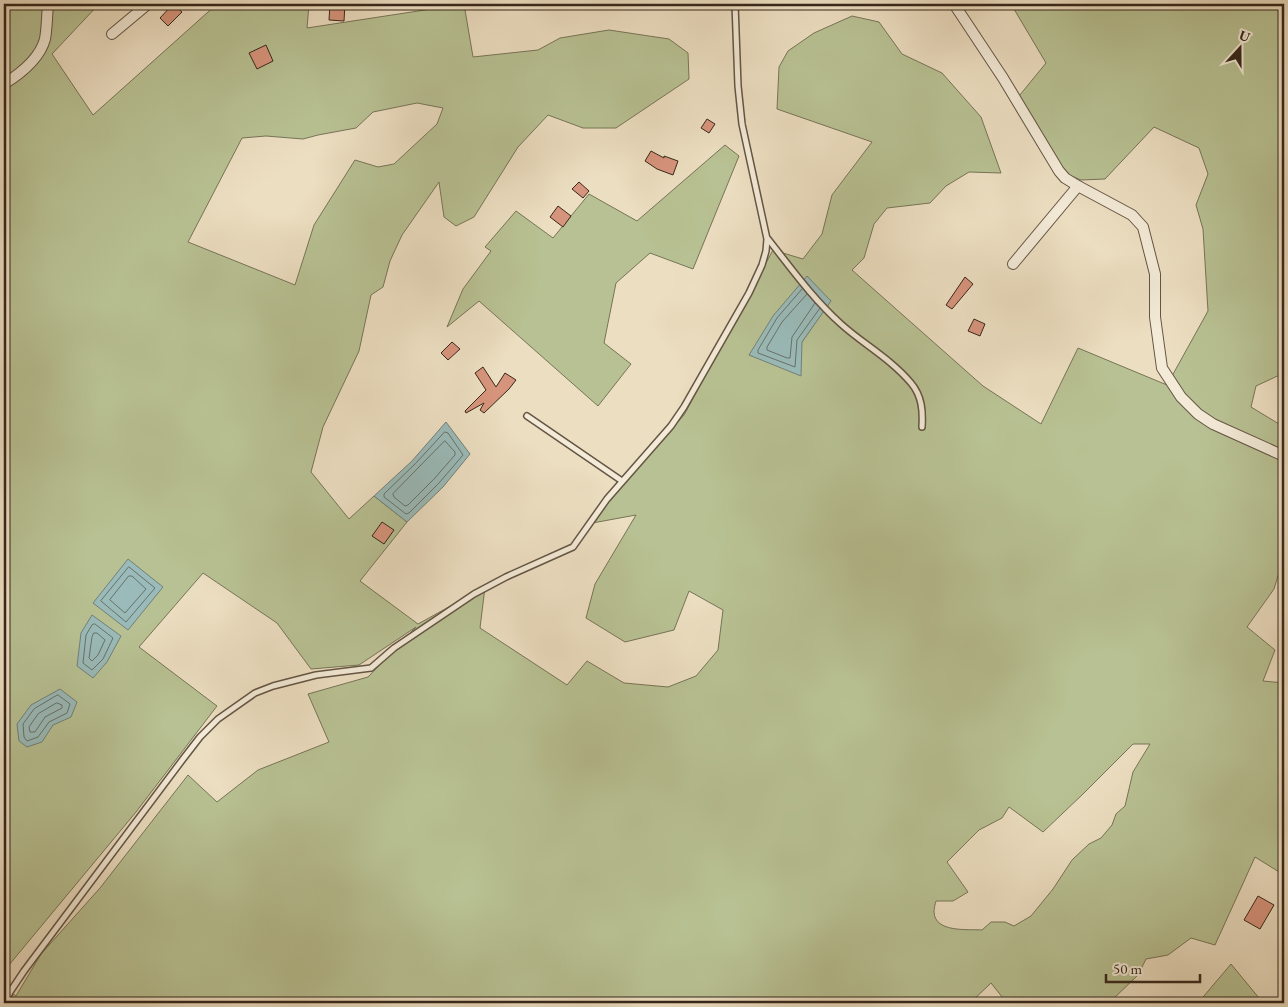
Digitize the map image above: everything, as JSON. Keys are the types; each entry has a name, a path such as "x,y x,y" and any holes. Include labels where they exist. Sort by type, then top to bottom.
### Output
{"street":[{"path":"4,84 17,76 39,53 45,40 48,4"},
{"path":"112,34 148,4"},
{"path":"954,4 1003,78 1059,171 1065,178 1078,186 1132,215 1143,227 1155,274 1155,318 1162,368 1181,397 1198,414 1213,424 1284,456"},
{"path":"1013,264 1078,186"}],"lane":[{"path":"4,1003 24,971 183,759 200,737 218,719 255,694 273,686 316,675 372,668 394,648 474,594 506,577 573,547 607,499 671,426 684,407 749,292 766,251 767,239 742,124 738,86 735,4"},
{"path":"767,239 799,279 841,324 886,358 912,384 923,408 922,427"},
{"path":"527,416 622,481"}],"green space":[{"path":"4,4 99,4 52,54 93,115 217,4 309,4 307,28 464,4 473,57 538,50 560,38 609,30 669,39 688,53 689,79 616,128 583,128 548,115 518,147 474,217 456,226 444,217 439,182 402,235 390,261 383,287 371,295 359,351 323,427 311,472 349,519 374,496 407,522 360,581 418,624 485,587 480,628 567,685 587,661 624,683 668,687 696,676 718,650 723,610 689,591 674,630 625,642 586,618 595,584 636,515 587,524 684,415 773,250 803,259 822,234 832,195 872,142 777,109 779,67 788,51 814,33 852,16 879,22 902,54 942,73 981,117 1001,173 969,172 946,186 930,203 887,208 874,224 864,258 852,270 983,386 1041,424 1078,348 1167,385 1208,311 1203,229 1196,205 1208,174 1199,148 1154,127 1105,179 1081,180 1064,173 1015,101 1046,63 1011,4 1284,4 1284,373 1256,386 1251,407 1284,427 1284,556 1274,589 1247,627 1275,650 1263,681 1284,683 1284,875 1255,857 1215,945 1191,938 1168,955 1146,959 1138,975 1109,1003 1007,1003 991,983 970,1003 4,1003 4,987 16,996 41,954 100,888 188,775 217,802 258,770 329,742 308,694 368,677 416,627 359,665 311,669 277,623 203,573 139,647 217,706 136,812 4,971","holes":["417,103 443,108 437,124 394,164 378,167 355,160 314,225 295,285 188,242 242,138 266,136 303,139 356,128 373,112","831,300 802,342 749,355","1133,744 1150,744 1133,772 1125,806 1116,814 1112,825 1101,838 1089,844 1072,860 1053,889 1031,916 1014,926 1005,922 991,922 982,930 953,929 940,924 934,912 936,901 953,901 968,892 947,862 979,830 1002,818 1009,807 1043,832"]},
{"path":"725,145 739,156 693,269 650,253 616,283 604,343 631,364 598,406 479,301 447,327 463,289 491,251 485,247 516,211 553,238 589,194 637,221"},
{"path":"1231,964 1259,998 1256,1003 1198,1003"}],"water":[{"path":"807,276 831,301 802,342 801,376 749,355 773,316"},
{"path":"446,422 470,454 443,487 407,522 374,496 412,461"},
{"path":"128,559 163,587 128,630 93,603"},
{"path":"92,615 121,636 107,662 93,678 77,666 81,633"},
{"path":"60,689 77,702 71,717 53,725 42,742 27,747 19,741 17,724 31,705"}],"building":[{"path":"173,4 182,12 168,26 160,18"},
{"path":"330,4 345,4 344,21 329,20"},
{"path":"266,45 273,61 257,69 249,53"},
{"path":"707,119 715,124 709,133 701,128"},
{"path":"651,151 664,158 664,156 678,161 673,175 657,169 645,161"},
{"path":"579,182 589,191 583,198 572,189"},
{"path":"558,206 571,216 563,227 550,217"},
{"path":"965,277 973,284 952,309 946,305"},
{"path":"974,319 985,324 980,336 968,331"},
{"path":"452,342 460,349 448,360 441,353"},
{"path":"483,367 496,387 505,373 516,380 484,413 480,410 484,403 466,413 465,411 486,390 475,373"},
{"path":"382,522 394,530 384,544 372,536"},
{"path":"1258,896 1274,905 1260,929 1244,920"}]}
